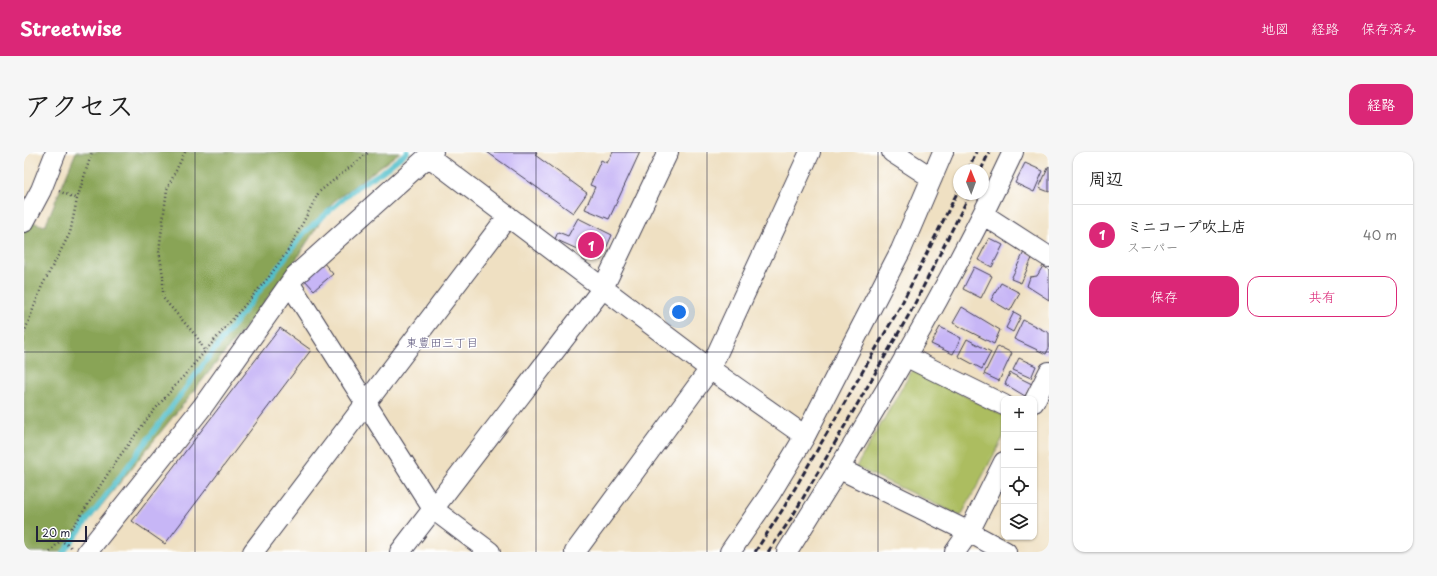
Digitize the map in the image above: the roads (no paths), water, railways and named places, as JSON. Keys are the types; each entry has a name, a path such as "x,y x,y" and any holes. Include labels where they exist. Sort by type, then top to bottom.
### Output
{"street":[{"path":"24,222 41,190 56,152"},
{"path":"400,552 603,288 668,152"},
{"path":"575,552 710,369 810,152"},
{"path":"892,152 932,178"},
{"path":"730,552 770,494 805,436 900,250 943,152"},
{"path":"787,552 840,469 905,356 984,215 1013,152"},
{"path":"87,552 204,406 295,276 430,154 508,216 710,369 805,436"},
{"path":"984,215 1049,257"},
{"path":"253,552 508,216"},
{"path":"290,284 433,509 490,552"},
{"path":"905,356 1001,404"},
{"path":"1037,396 1049,372"},
{"path":"955,552 969,532 1001,468"},
{"path":"840,469 969,532 1006,552"}],"waterway":[{"path":"64,552 208,358 305,232 357,187 382,172 407,152"}],"railway":[{"path":"971,164 976,152"},
{"path":"984,164 989,152"},
{"path":"755,552 783,509 900,307 954,200"},
{"path":"768,552 792,517 910,313 967,200"}],"place":[{"name":"ミニコープ吹上店","path":"591,245"}],"district":[{"name":"東豊田三丁目","path":"442,342"}]}
